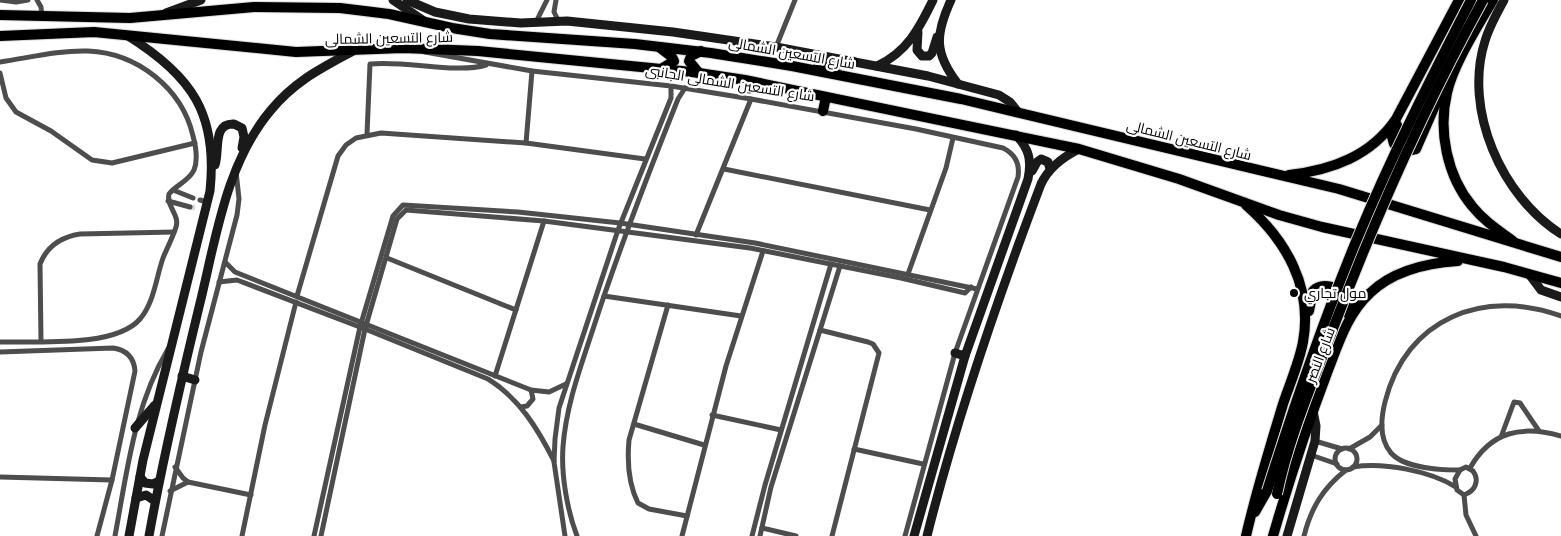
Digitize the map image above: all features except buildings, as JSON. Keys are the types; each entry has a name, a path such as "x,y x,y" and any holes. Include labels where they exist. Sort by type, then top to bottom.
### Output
{"main road":[{"path":"1281,176 1314,172 1348,160 1377,142 1400,112 1459,0"},
{"path":"1274,532 1272,492 1313,353 1358,238 1410,122 1471,0"},
{"path":"1250,517 1272,492 1368,241 1419,126 1483,0"},
{"path":"1493,0 1487,22 1453,76 1447,92 1444,125 1447,151 1455,177 1466,198 1478,213 1520,246"},
{"name":"شارع التسعين الشمالى","path":"0,15 154,17 254,8 322,7 374,12 490,34 658,46 701,52 812,70 1018,112 1376,199 1520,246 1561,257"},
{"name":"شارع التسعين الشمالى","path":"0,36 82,32 267,50 353,52 415,49 494,52 698,73 1016,135 1079,150 1239,199 1278,215 1328,229 1470,260 1561,283"},
{"path":"658,46 673,59 672,64 660,70"},
{"path":"698,73 689,61 691,56 701,52"},
{"path":"812,70 853,62"},
{"path":"1400,112 1399,122 1392,134 1393,142 1407,151 1414,150 1420,145 1444,84 1453,76"},
{"path":"824,111 826,97"},
{"name":"شارع النصر","path":"1239,199 1267,224 1286,251 1302,291 1305,315 1300,352 1250,517 1246,536"},
{"name":"شارع النصر","path":"1274,532 1313,411 1344,332 1362,301 1388,279 1412,269 1470,260"},
{"path":"1305,315 1311,306 1312,294 1316,287 1326,286 1345,292 1351,297 1352,302 1343,324 1344,332"}],"street":[{"path":"0,0 16,2 28,0"},
{"path":"37,0 41,7 42,16"},
{"path":"154,17 201,0"},
{"path":"392,0 426,22"},
{"path":"407,0 445,15 494,22 536,23 558,20 673,32 776,47 876,66 999,95 1010,102 1018,112"},
{"path":"536,23 547,0"},
{"path":"556,0 554,12 558,20"},
{"path":"776,47 795,0"},
{"path":"876,66 898,54 918,32 933,0"},
{"path":"918,32 918,52 924,57 932,53 951,0"},
{"path":"1504,0 1487,22 1480,89 1484,120 1492,150 1505,178 1517,195 1537,217 1561,234"},
{"path":"938,35 942,59 958,84"},
{"path":"128,36 162,61 193,94 203,112 210,134 212,173"},
{"name":"شارع التسعين الشمالى الجانبى","path":"415,49 445,57 532,71 671,86 824,111 1008,151 1016,160 1018,177 974,288"},
{"path":"0,62 88,51 119,56 144,68 169,89 182,107 191,124 195,143 196,163 194,171 169,194 168,201 177,220 174,232 149,305 142,318 132,328 107,338 0,342"},
{"path":"149,536 182,376 216,236 236,169 252,137 270,110 297,83 310,74 353,52"},
{"path":"367,134 370,64 397,62 468,68 489,64"},
{"path":"526,143 532,71"},
{"path":"0,73 3,92 16,112 52,130 92,160 112,163 195,143"},
{"path":"565,536 554,462 556,424 567,384 620,223 671,98 671,86"},
{"path":"577,536 572,521 563,469 564,440 571,396 625,231 678,99 685,88"},
{"path":"696,235 751,99"},
{"path":"129,536 140,477 202,205 218,158 219,132 225,125 237,124 243,131 241,158"},
{"path":"242,536 296,299 338,156 346,145 356,138 367,134 381,133 526,143 645,159"},
{"path":"1016,135 1026,147 1031,160 1028,179"},
{"path":"908,274 950,155 953,138"},
{"path":"927,536 964,404 999,295 1044,178 1050,169 1068,155 1079,150"},
{"path":"914,536 965,356 1028,179 1039,160 1046,160 1050,169"},
{"path":"162,536 175,467 195,380 238,207 239,182 236,169"},
{"path":"724,169 930,210"},
{"path":"173,190 193,198"},
{"path":"168,201 190,207"},
{"path":"314,536 322,511 363,325 393,216 403,205 518,212 628,224 908,274 974,288"},
{"path":"363,325 387,258 398,217 406,210 544,221 618,230 798,255 840,266 965,292 974,288"},
{"path":"495,376 544,221"},
{"path":"42,341 40,264 44,254 54,244 68,236 80,234 174,232"},
{"path":"682,536 712,415 741,316 763,251"},
{"path":"387,258 516,310"},
{"path":"225,262 235,272 296,299 530,390 548,392 567,384"},
{"path":"752,536 781,430 832,264"},
{"path":"760,536 771,488 840,266"},
{"path":"1529,274 1541,290 1561,297"},
{"path":"220,282 237,280 296,299"},
{"path":"905,536 923,464 974,288"},
{"path":"604,296 741,316"},
{"path":"668,305 634,424 630,440 628,463 632,486 638,502 649,508 687,516"},
{"path":"1561,316 1531,307 1503,305 1476,309 1438,326 1416,344 1399,366 1388,391 1382,425 1385,442 1392,453 1405,461 1434,469 1460,470 1470,468 1486,447 1500,437 1519,431 1539,430 1561,436"},
{"path":"363,325 488,379 502,389 520,408 539,434 554,462"},
{"path":"820,330 868,342 873,344 879,353 832,536"},
{"path":"115,536 135,428 144,398 156,369 172,342"},
{"path":"0,352 113,348 130,355 135,372 112,480 97,536"},
{"path":"955,353 965,356"},
{"path":"182,376 195,380"},
{"path":"520,408 530,403 533,399 530,390"},
{"path":"135,428 157,402"},
{"path":"1500,437 1514,402 1520,403 1539,430"},
{"path":"1287,536 1315,441 1316,426 1313,411"},
{"path":"712,415 781,430"},
{"path":"634,424 704,445"},
{"path":"1315,441 1342,449 1349,449 1370,437 1382,425"},
{"path":"854,449 923,464"},
{"path":"1336,464 1336,455 1342,449"},
{"path":"1349,449 1356,455 1356,463 1353,467"},
{"path":"1388,465 1392,453"},
{"path":"1311,455 1336,464 1346,470"},
{"path":"1304,536 1316,502 1326,487 1346,470 1353,467 1388,465 1442,480 1456,488 1464,495 1466,515 1476,536"},
{"path":"175,467 178,473 188,482 251,496"},
{"path":"1464,495 1474,489 1476,482 1476,474 1470,468"},
{"path":"1456,488 1455,478 1460,470"},
{"path":"0,477 112,480"},
{"path":"140,477 146,483 159,481"},
{"path":"170,491 188,482"},
{"path":"136,498 146,495 155,501"},
{"path":"321,536 322,511"},
{"path":"917,522 921,526 930,526"},
{"path":"762,528 796,536"}],"tunnel":[{"path":"190,207 197,208"}],"place":[{"name":"مول تجاري","path":"1294,293"}]}
